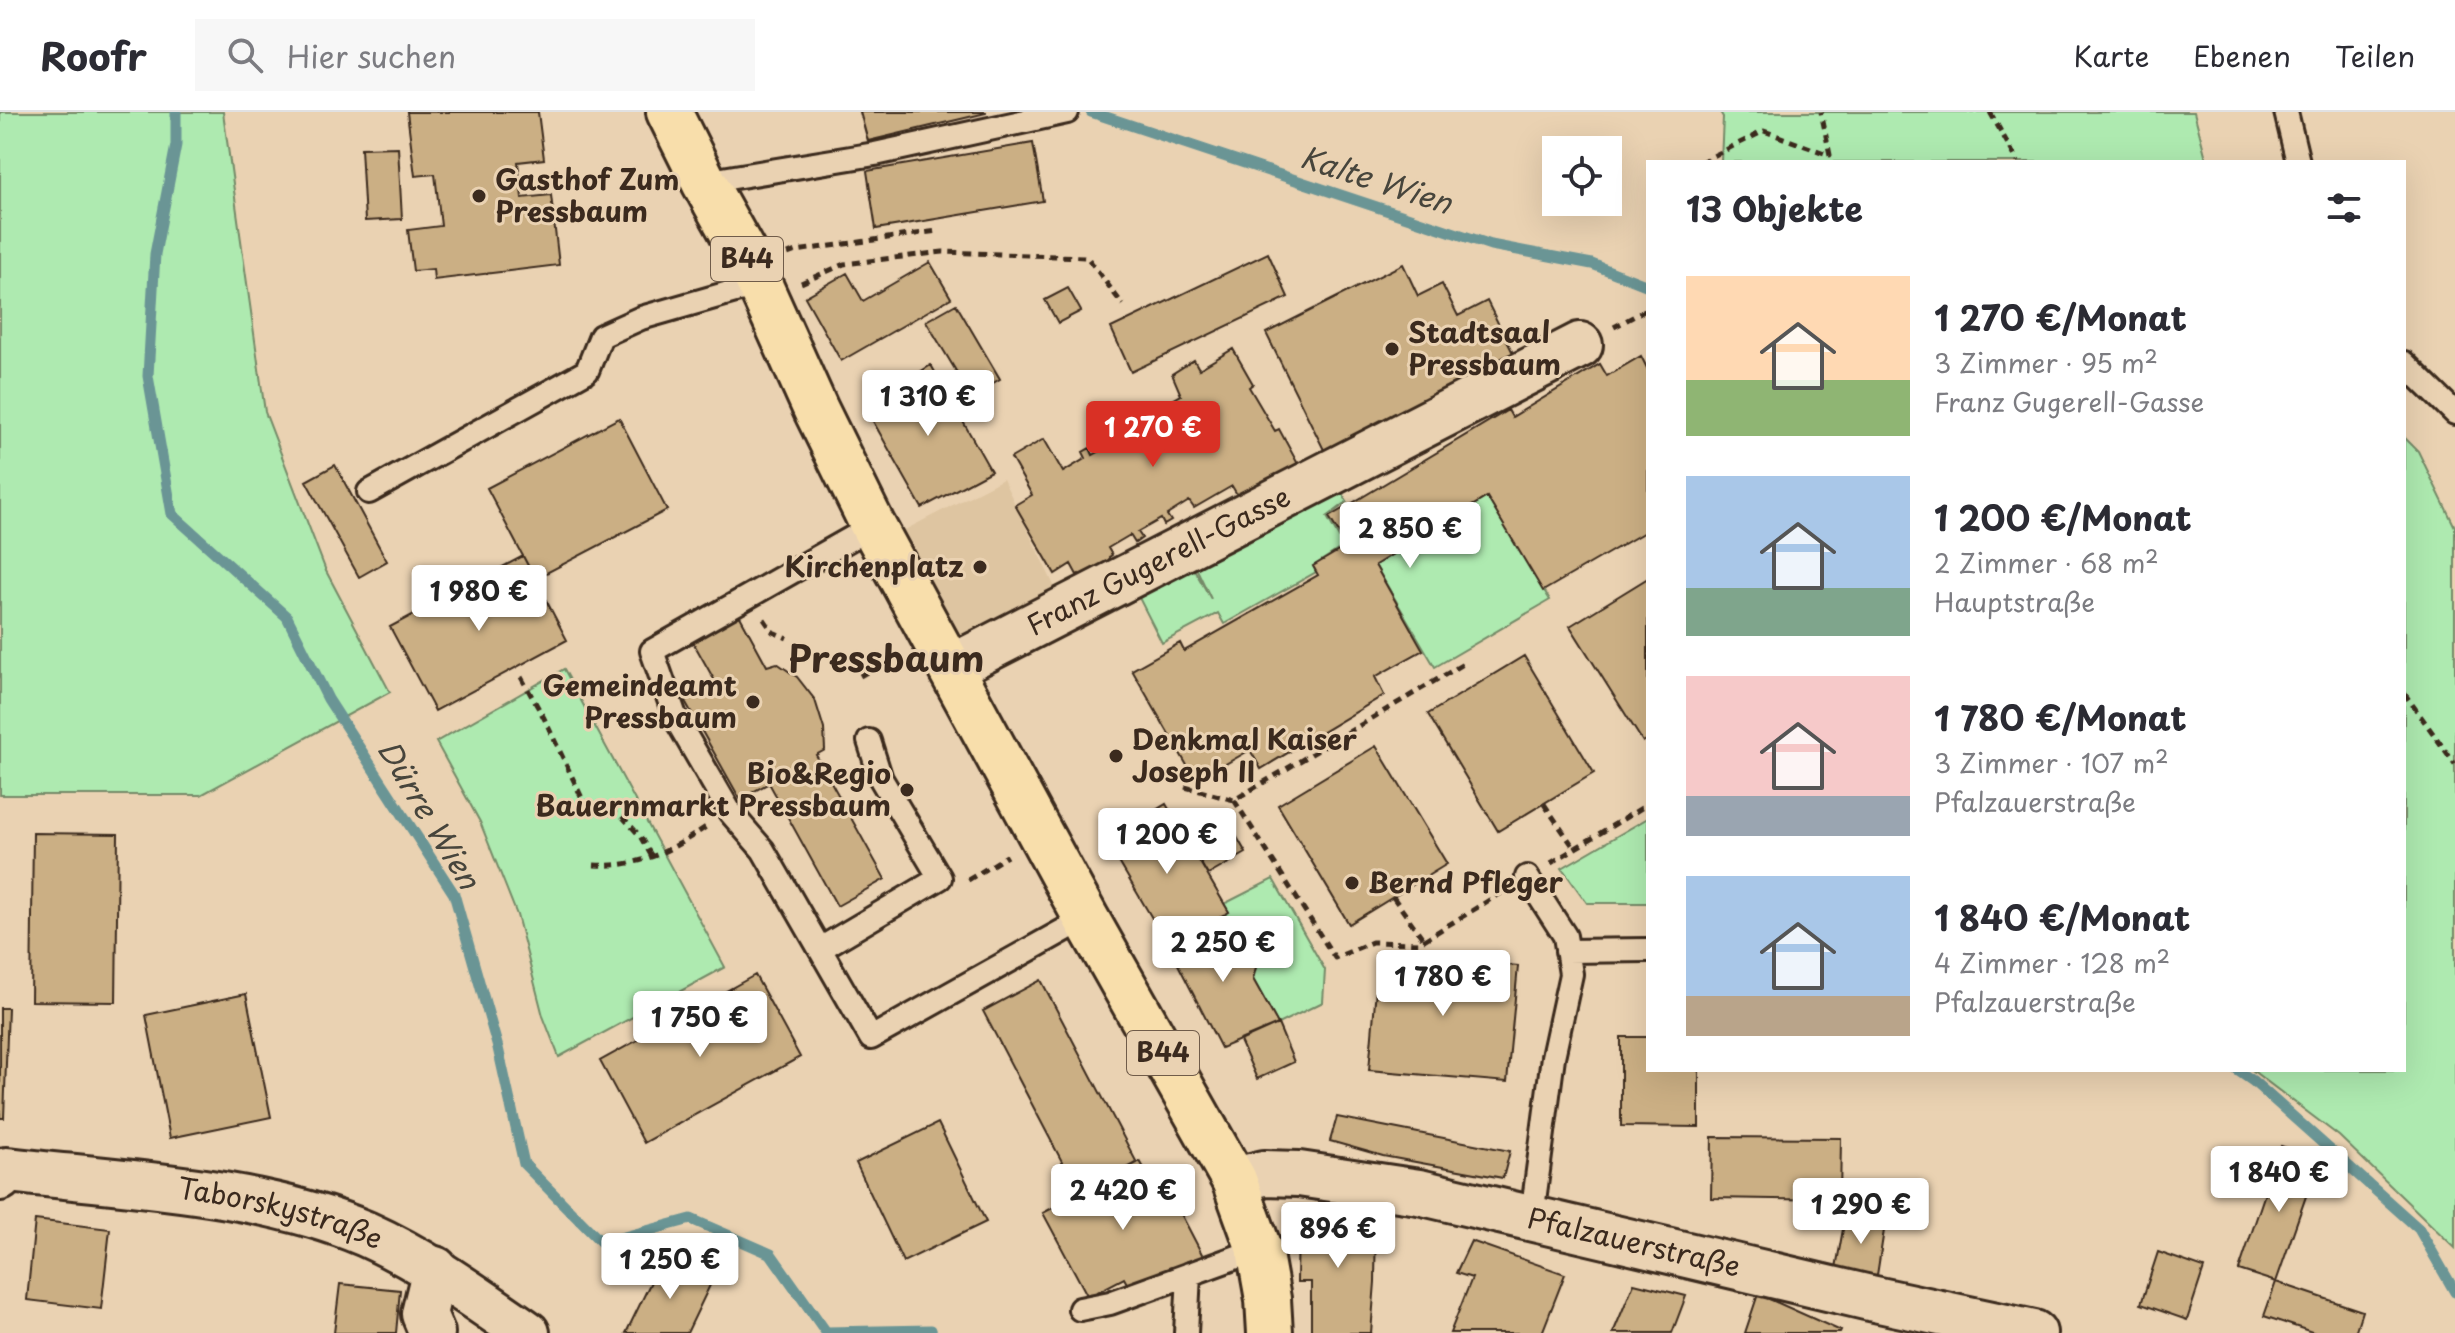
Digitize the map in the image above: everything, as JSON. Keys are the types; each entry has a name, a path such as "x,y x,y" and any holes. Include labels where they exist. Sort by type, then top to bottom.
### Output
{"main road":[{"name":"B44","path":"669,112 760,284 816,410 873,526 1086,918 1234,1180 1259,1249 1268,1299 1270,1333"}],"street":[{"name":"Franz Gugerell-Gasse","path":"952,667 1580,345"},
{"name":"Pfalzauerstraße","path":"1234,1180 1264,1173 1299,1174 1419,1192 1532,1216 1870,1298 2034,1333"},
{"name":"Taborskystraße","path":"4,1174 182,1189 296,1210 366,1234 435,1269 527,1333"},
{"path":"432,1333 424,1314 435,1269"}],"lane":[{"path":"704,182 875,154 1067,112"},
{"path":"2286,112 2298,160"},
{"path":"369,492 587,371 601,336 641,318 760,284"},
{"path":"2406,365 2455,413"},
{"path":"873,526 652,651 676,719 730,812 763,850 871,1038 1086,918"},
{"path":"820,949 940,878 881,779 869,741"},
{"path":"1527,877 1565,936 1571,974 1553,1057 1532,1216"},
{"path":"1567,951 1646,950"},
{"path":"1080,1309 1110,1303 1259,1249"},
{"path":"1186,1333 1189,1274"}],"path":[{"path":"1705,160 1764,131 1830,155 1821,112"},
{"path":"1990,112 2017,160"},
{"path":"760,284 796,251 937,231"},
{"path":"760,284 844,264 943,252 1087,257 1123,305"},
{"path":"1644,311 1646,307"},
{"path":"1234,800 1465,663"},
{"path":"521,677 583,800 602,813 620,814 640,836 652,857"},
{"path":"2406,696 2455,764"},
{"path":"1185,787 1234,800 1335,958 1372,942 1419,943 1646,805"},
{"path":"1544,804 1575,849"},
{"path":"940,878 968,881 1042,834"},
{"path":"594,865 619,867 679,845"},
{"path":"1393,897 1424,940"}],"shaded area":[{"name":"Kirchenplatz","path":"1003,479 1061,600 961,652 897,534"}],"green space":[{"path":"0,112 223,112 265,412 326,571 390,692 201,795 0,795"},
{"path":"1720,112 2194,112 2206,160 1721,160 1723,117"},
{"path":"2406,439 2418,451 2455,527 2455,1248 2339,1136 2255,1072 2406,1072"},
{"path":"1337,482 1347,502 1327,517 1344,546 1313,566 1316,572 1224,624 1218,613 1162,643 1133,586 1186,555 1211,599 1191,557"},
{"path":"1487,497 1550,600 1435,667 1375,565"},
{"path":"564,669 725,967 559,1057 543,1016 517,915 480,822 436,742"},
{"path":"1646,819 1646,903 1587,903 1562,868"},
{"path":"1273,879 1325,970 1323,1002 1278,1024 1253,979 1256,967 1250,956 1237,952 1223,915 1229,912 1224,904"}],"building":[{"name":"Gasthof Zum Pressbaum","path":"407,112 538,112 544,159 518,162 522,198 551,195 559,265 434,280 433,269 413,271 408,230 441,226 435,174 415,176"},
{"path":"860,112 986,112 986,113 868,141"},
{"path":"1033,143 1043,201 876,229 867,171"},
{"path":"398,147 402,219 365,221 361,148"},
{"path":"1268,253 1288,297 1131,372 1111,328"},
{"path":"930,262 951,298 841,361 805,297 847,273 863,301"},
{"name":"Stadtsaal Pressbaum","path":"1403,264 1418,296 1442,284 1458,316 1487,301 1519,365 1329,460 1266,333"},
{"path":"1068,288 1081,311 1058,323 1045,300"},
{"path":"956,304 1000,379 971,396 926,321"},
{"path":"1233,349 1253,384 1249,387 1275,431 1279,429 1298,464 1239,498 1232,486 1194,508 1189,501 1167,515 1171,521 1164,525 1161,519 1138,532 1142,538 1135,543 1130,535 1108,548 1112,555 1109,557 1112,568 1088,581 1077,575 1071,564 1055,574 1015,505 1032,495 1011,458 1044,439 1063,472 1086,458 1083,452 1090,448 1093,455 1116,442 1112,435 1119,431 1123,438 1145,425 1141,418 1181,395 1172,374 1194,360 1199,369"},
{"path":"1641,356 1646,366 1646,531 1543,591 1487,497 1375,565 1423,650 1375,677 1384,695 1261,769 1250,750 1196,781 1132,670 1180,643 1184,651 1318,575 1313,566 1347,546 1329,517 1508,410 1512,417 1600,364 1607,376"},
{"path":"931,365 991,471 922,508 865,407"},
{"path":"619,418 667,510 535,579 487,488"},
{"path":"335,465 387,561 359,577 306,481"},
{"path":"523,556 567,640 435,711 390,627"},
{"path":"1646,579 1646,740 1643,742 1570,626"},
{"path":"736,609 767,666 777,663 797,677 815,700 824,729 825,750 816,755 885,879 837,906 769,783 740,799 685,701 716,683 689,635"},
{"path":"1524,656 1594,773 1498,831 1428,714"},
{"path":"1376,746 1447,864 1349,924 1278,805"},
{"path":"1166,804 1229,912 1169,947 1106,840"},
{"path":"1223,813 1246,853 1208,875 1184,835"},
{"path":"33,833 118,834 116,1002 31,1001"},
{"path":"1223,915 1237,952 1250,956 1256,967 1253,979 1278,1024 1221,1048 1169,947"},
{"path":"1379,954 1518,966 1507,1082 1369,1070"},
{"path":"755,975 800,1057 644,1143 600,1061"},
{"path":"1041,980 1137,1163 1079,1194 983,1011"},
{"path":"246,994 271,1117 170,1138 146,1015"},
{"path":"0,1008 8,1008 4,1118 0,1118"},
{"path":"1278,1024 1294,1062 1257,1079 1240,1041"},
{"path":"1621,1037 1646,1037 1646,1072 1699,1072 1699,1127 1621,1126"},
{"path":"1337,1117 1510,1151 1503,1178 1383,1156 1330,1141"},
{"path":"938,1123 986,1222 903,1262 856,1163"},
{"path":"1712,1137 1841,1138 1840,1200 1711,1198"},
{"path":"2281,1146 2319,1159 2276,1282 2239,1270"},
{"path":"1140,1161 1154,1186 1164,1181 1204,1258 1130,1289 1124,1278 1088,1297 1043,1213"},
{"path":"1311,1208 1376,1217 1371,1333 1311,1333 1311,1282 1297,1282 1298,1222"},
{"path":"1845,1218 1885,1224 1877,1275 1836,1268"},
{"path":"35,1220 110,1229 101,1309 27,1300"},
{"path":"1471,1241 1565,1274 1542,1333 1450,1333 1472,1278 1456,1273"},
{"path":"2158,1252 2204,1268 2187,1320 2141,1304"},
{"path":"663,1257 712,1281 687,1333 626,1333"},
{"path":"2276,1282 2362,1311 2355,1333 2315,1333 2264,1316"},
{"path":"1634,1283 1686,1296 1672,1333 1613,1333"},
{"path":"340,1284 400,1290 396,1333 334,1333"},
{"path":"1758,1294 1841,1331 1745,1333"}],"waterway":[{"name":"Dürre Wien","path":"176,112 176,145 155,254 148,376 172,514 287,617 328,699 454,894 498,1048 524,1164 602,1243 691,1219 771,1254 826,1332 931,1330 932,1333"},
{"name":"Kalte Wien","path":"1091,112 1491,245 1592,264 1646,285"},
{"name":"Kalte Wien","path":"2240,1072 2419,1229 2455,1292"}],"place":[{"name":"Gasthof Zum Pressbaum","path":"479,196"},
{"name":"Stadtsaal Pressbaum","path":"1392,349"},
{"name":"Kirchenplatz","path":"980,567"},
{"name":"Gemeindeamt Pressbaum","path":"753,702"},
{"name":"Denkmal Kaiser Joseph II","path":"1116,756"},
{"name":"Bio&Regio Bauernmarkt Pressbaum","path":"907,790"},
{"name":"Bernd Pfleger","path":"1352,883"}],"district":[{"name":"Pressbaum","path":"886,659"}]}
